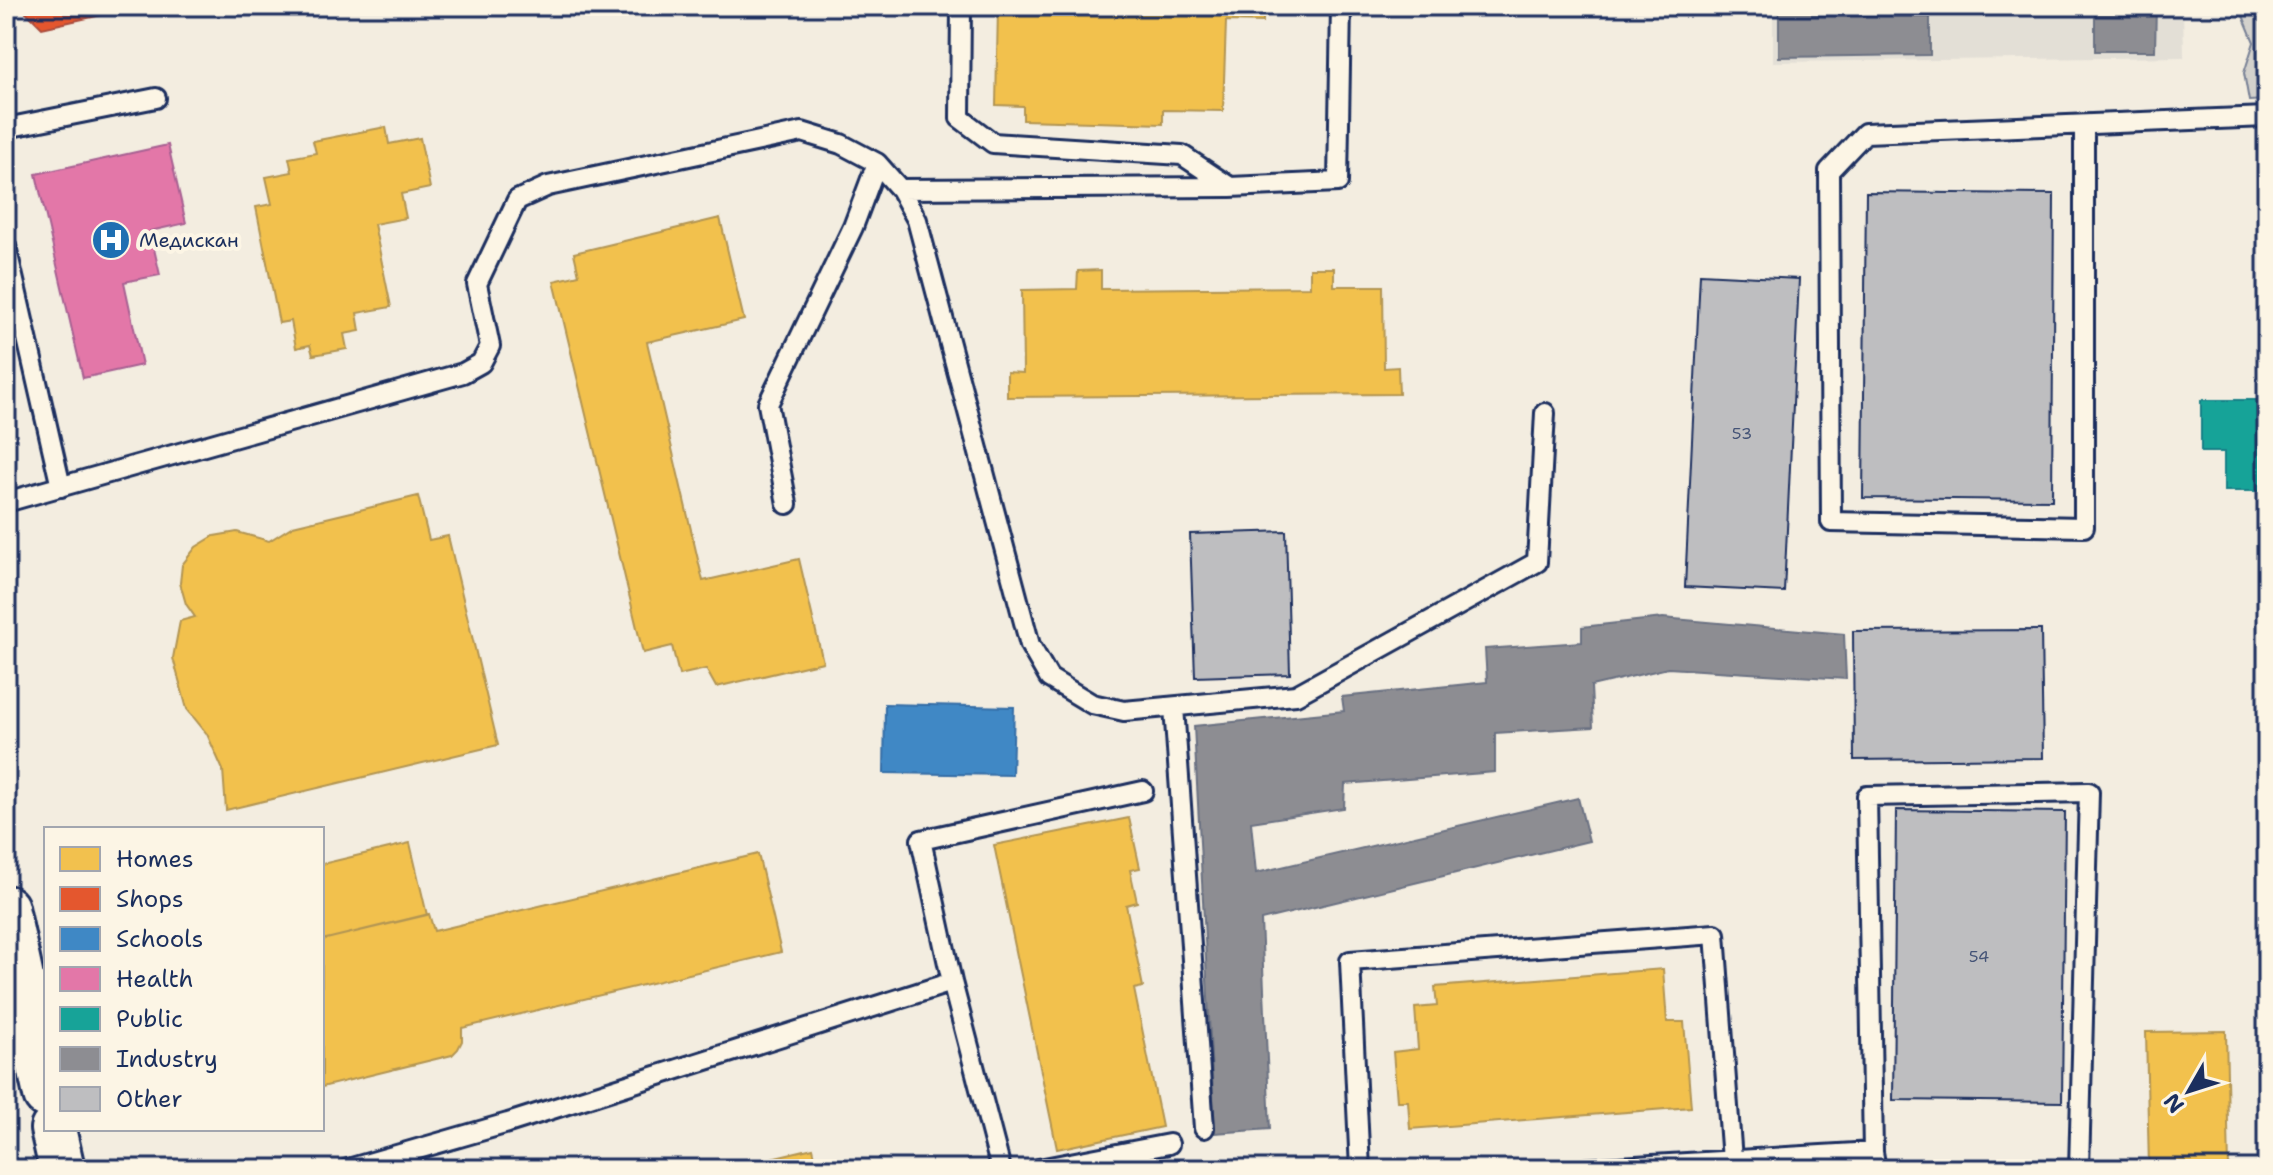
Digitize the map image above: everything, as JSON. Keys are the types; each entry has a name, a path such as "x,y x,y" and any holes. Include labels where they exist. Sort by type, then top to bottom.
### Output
{"main road":[{"path":"6,908 44,1086"},
{"path":"53,1131 62,1169"}],"lane":[{"path":"961,6 960,118 993,143 1182,155 1230,187"},
{"path":"900,189 1230,187 1338,182 1341,6"},
{"path":"6,128 156,98"},
{"path":"2084,125 2084,527 1831,522 1829,171 1865,133 2267,117"},
{"path":"6,502 463,373 481,363 490,346 477,284 517,200 548,186 802,132 841,144 877,163 900,189 917,220 1030,645 1049,678 1092,704 1124,711 1296,695 1537,562 1545,413"},
{"path":"787,504 768,404 853,227 877,163"},
{"path":"6,246 61,487"},
{"path":"1174,707 1204,1128"},
{"path":"1001,1169 952,982 921,840 1143,791"},
{"path":"1584,1169 1732,1160 1875,1161 1867,796 2089,792 2079,1169"},
{"path":"1360,1169 1350,961 1715,934 1732,1160"},
{"path":"348,1169 508,1123 952,982"},
{"path":"1039,1169 1169,1144"}],"shaded area":[{"path":"1773,6 2183,6 2184,57 1773,62"},
{"path":"2239,6 2267,6 2267,100 2249,101 2244,73 2254,42"}],"building: Homes":[{"path":"1022,6 1263,6 1263,22 1226,21 1223,111 1163,110 1163,124 1023,120 1023,106 996,105 998,8 1022,9"},
{"path":"386,127 389,144 420,138 430,188 401,194 406,218 374,224 391,307 357,313 360,331 344,334 347,349 313,355 310,345 296,348 291,321 279,323 256,207 272,204 266,177 292,172 289,158 316,153 313,141"},
{"path":"720,218 744,320 647,342 703,581 799,559 823,662 716,687 706,669 679,675 672,646 643,653 554,281 579,275 574,253"},
{"path":"1310,268 1334,268 1334,286 1383,286 1384,368 1398,367 1399,394 1007,397 1007,372 1023,373 1022,290 1077,289 1078,271 1101,270 1101,289 1310,287"},
{"path":"418,496 429,540 448,536 498,745 226,810 223,770 207,734 187,709 173,658 180,621 195,617 186,604 180,583 182,565 196,547 214,536 237,532 269,541 293,526"},
{"path":"1129,818 1140,868 1130,870 1137,902 1126,905 1143,987 1134,989 1162,1127 1057,1149 994,845"},
{"path":"410,843 427,915 324,940 324,864"},
{"path":"758,854 781,952 462,1028 462,1041 452,1055 324,1087 324,940 429,914 434,931"},
{"path":"1663,969 1667,1022 1684,1022 1691,1107 1410,1129 1408,1101 1397,1101 1393,1052 1418,1049 1415,1008 1437,1006 1435,987"},
{"path":"2226,1031 2229,1169 2149,1169 2146,1032"},
{"path":"813,1148 818,1169 724,1169"}],"building: Shops":[{"path":"20,6 143,6 42,28"}],"building: Schools":[{"path":"885,704 1014,707 1012,775 884,773"}],"building: Health":[{"path":"168,145 186,223 150,231 160,275 124,282 142,365 83,378 36,174"}],"building: Public":[{"path":"2201,400 2267,400 2267,491 2224,491 2224,452 2201,452"}],"building: Industry":[{"path":"1779,6 1930,6 1930,55 1779,57"},
{"path":"2095,6 2156,6 2155,51 2095,51"},
{"path":"1663,618 1844,634 1846,679 1668,668 1591,686 1593,727 1495,733 1495,772 1345,784 1344,808 1251,822 1256,873 1578,798 1589,841 1261,920 1270,1129 1215,1133 1194,726 1344,711 1342,697 1487,682 1485,649 1582,642 1582,627"}],"building: Other":[{"path":"1866,192 2054,194 2052,500 1863,498"},
{"path":"1700,274 1799,279 1784,592 1685,587"},
{"path":"1286,531 1290,674 1195,677 1190,534"},
{"path":"2041,630 2043,758 1854,760 1853,631"},
{"path":"1896,810 2065,812 2062,1102 1893,1100"}],"place":[{"name":"Медискан","path":"111,240"}]}
